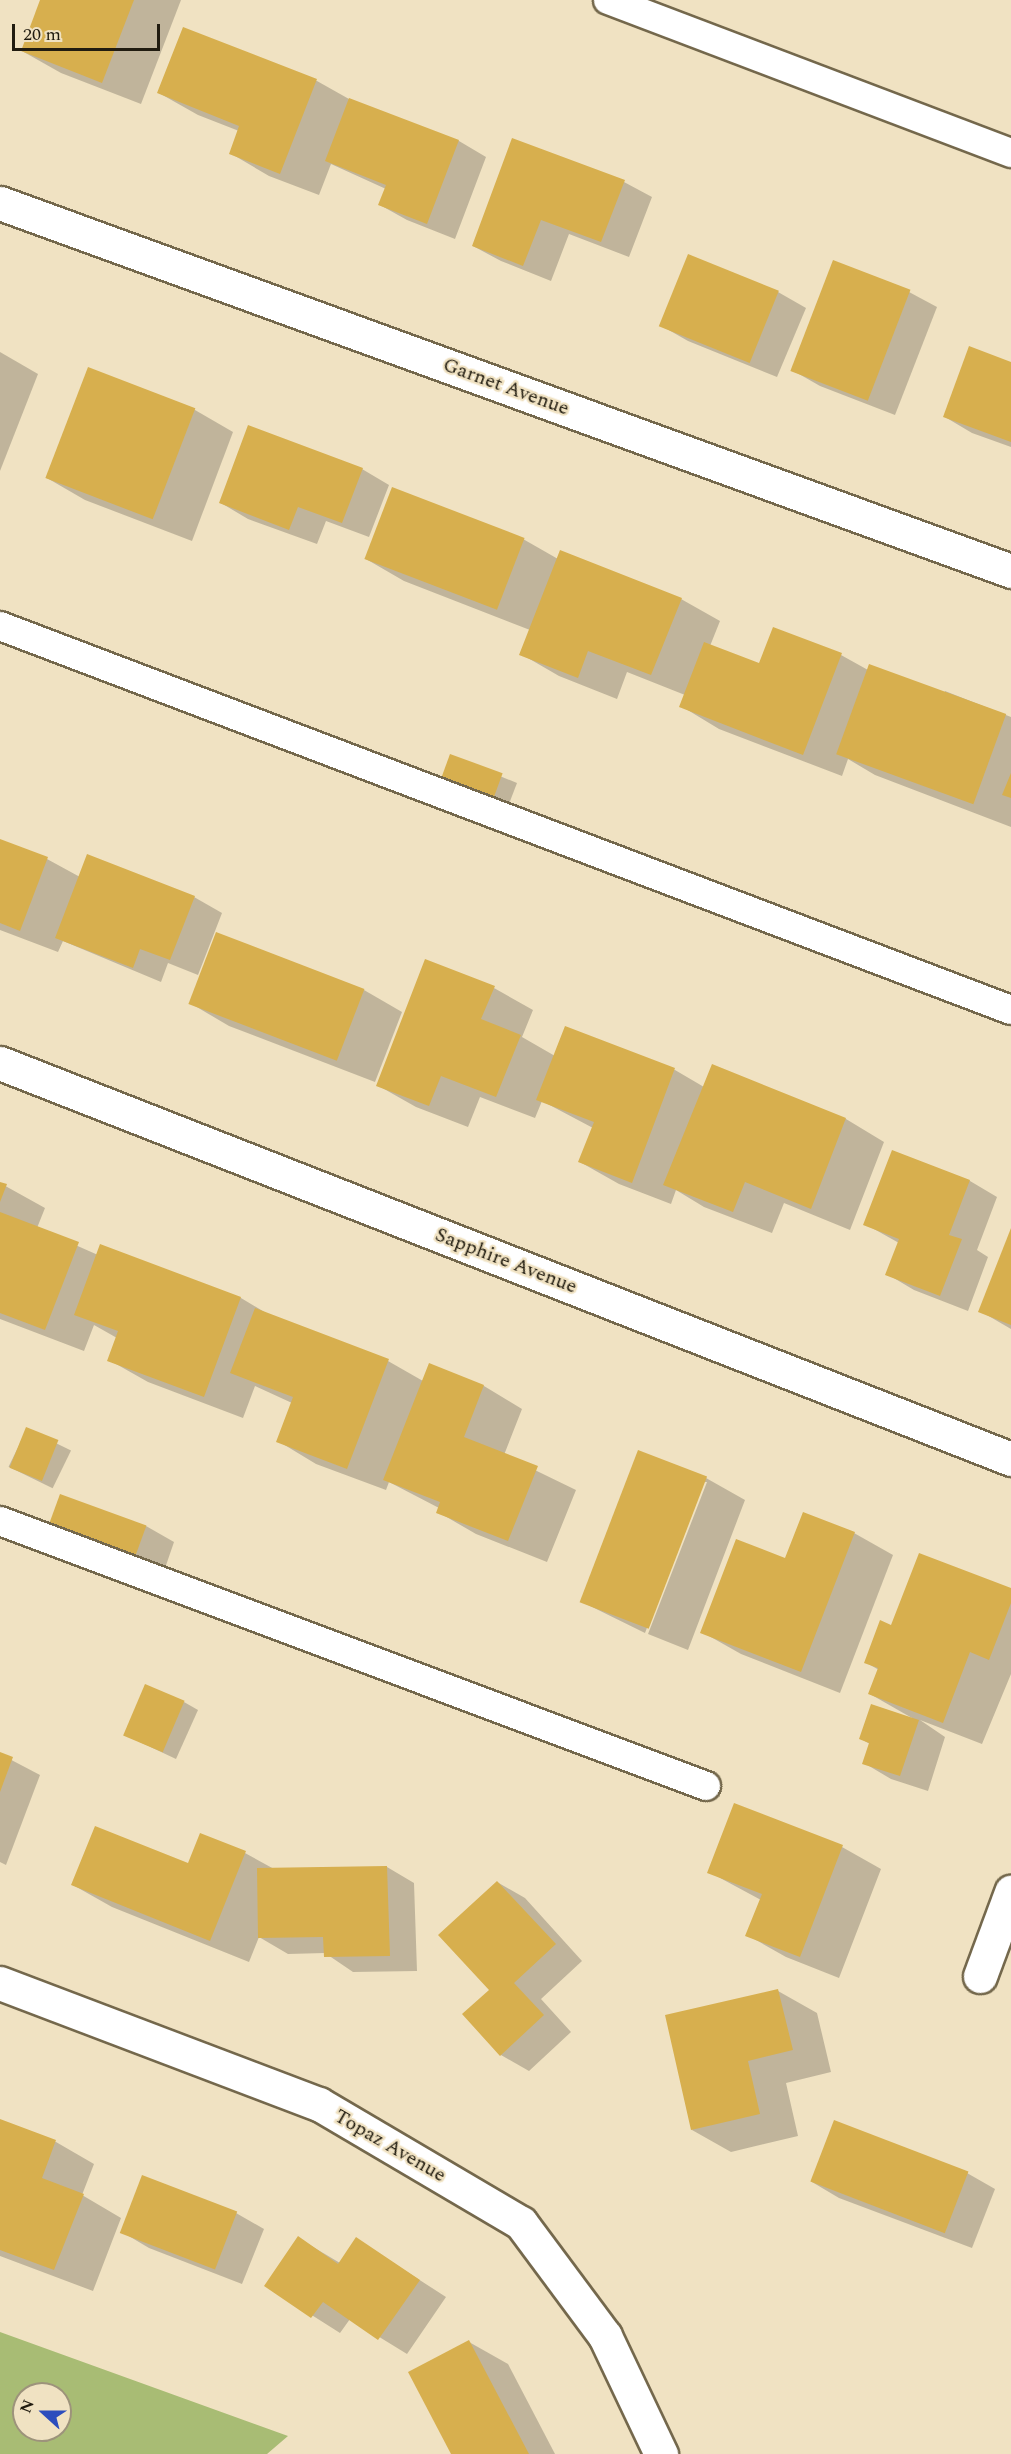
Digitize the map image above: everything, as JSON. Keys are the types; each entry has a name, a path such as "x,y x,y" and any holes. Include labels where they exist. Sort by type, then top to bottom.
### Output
{"street":[{"name":"Garnet Avenue","path":"0,203 1011,571"},
{"name":"Sapphire Avenue","path":"0,1063 1011,1459"},
{"path":"980,1976 1011,1892"},
{"name":"Topaz Avenue","path":"0,1983 318,2104 520,2223 605,2336 661,2454"}],"lane":[{"path":"608,0 1011,153"},
{"path":"0,626 1011,1010"},
{"path":"0,1521 706,1786"}],"green space":[{"path":"0,2332 288,2436 267,2454 0,2454"}],"building":[{"path":"40,0 134,0 102,83 21,51"},
{"path":"183,27 317,79 280,174 229,154 239,126 157,93"},
{"path":"349,98 459,140 427,224 378,205 386,185 325,161"},
{"path":"512,138 625,180 601,242 541,220 523,266 472,246"},
{"path":"688,254 779,291 750,363 659,326"},
{"path":"833,260 910,290 868,401 790,371"},
{"path":"969,346 1011,362 1011,442 943,417"},
{"path":"88,367 195,408 153,519 45,478"},
{"path":"248,425 363,468 342,523 298,507 289,530 219,503"},
{"path":"392,487 525,538 497,610 364,559"},
{"path":"560,550 682,598 651,675 588,651 578,678 519,655"},
{"path":"773,627 842,653 803,755 679,707 704,642 759,663"},
{"path":"869,664 1006,714 973,804 836,754"},
{"path":"450,754 503,773 492,801 440,782"},
{"path":"1011,773 1011,798 1002,795"},
{"path":"0,839 48,857 20,931 0,923"},
{"path":"87,854 195,896 170,960 140,949 133,968 55,938"},
{"path":"216,932 364,989 337,1061 188,1004"},
{"path":"425,959 495,986 481,1019 521,1035 496,1097 441,1076 429,1106 376,1086"},
{"path":"565,1026 675,1068 632,1183 578,1162 594,1122 536,1100"},
{"path":"712,1064 846,1118 811,1209 745,1182 733,1212 663,1185"},
{"path":"892,1150 970,1180 949,1235 962,1239 940,1296 885,1275 899,1239 863,1225"},
{"path":"0,1182 7,1184 0,1202"},
{"path":"0,1212 79,1242 45,1330 0,1313"},
{"path":"1011,1228 1011,1325 978,1312"},
{"path":"100,1244 241,1297 204,1397 107,1361 118,1331 74,1315"},
{"path":"255,1308 389,1359 347,1469 276,1442 293,1397 230,1373"},
{"path":"429,1363 484,1385 464,1437 538,1466 508,1541 436,1513 440,1502 383,1480"},
{"path":"26,1427 58,1440 42,1481 10,1468"},
{"path":"638,1450 707,1477 649,1629 580,1602"},
{"path":"60,1494 146,1525 134,1559 48,1528"},
{"path":"803,1512 855,1532 801,1672 700,1633 736,1539 785,1558"},
{"path":"919,1553 1011,1588 1011,1603 989,1660 970,1652 943,1723 868,1694 878,1668 864,1663 880,1620 891,1625"},
{"path":"145,1684 185,1701 163,1752 123,1736"},
{"path":"871,1704 919,1720 900,1776 862,1764 869,1743 859,1739"},
{"path":"0,1752 13,1757 0,1792"},
{"path":"734,1803 843,1845 800,1957 745,1936 762,1894 707,1873"},
{"path":"95,1826 188,1863 200,1833 246,1851 210,1941 71,1885"},
{"path":"387,1866 390,1956 324,1957 323,1937 258,1938 257,1868"},
{"path":"497,1881 556,1944 514,1983 544,2015 500,2056 462,2014 489,1990 438,1935"},
{"path":"778,1989 793,2050 748,2061 760,2114 691,2130 665,2015"},
{"path":"0,2119 56,2140 42,2178 84,2194 54,2270 0,2250"},
{"path":"834,2120 968,2172 945,2233 810,2182"},
{"path":"142,2175 237,2212 215,2269 120,2233"},
{"path":"298,2236 338,2264 356,2237 420,2280 378,2340 323,2302 311,2318 264,2286"},
{"path":"469,2340 529,2454 451,2454 408,2372"}]}
